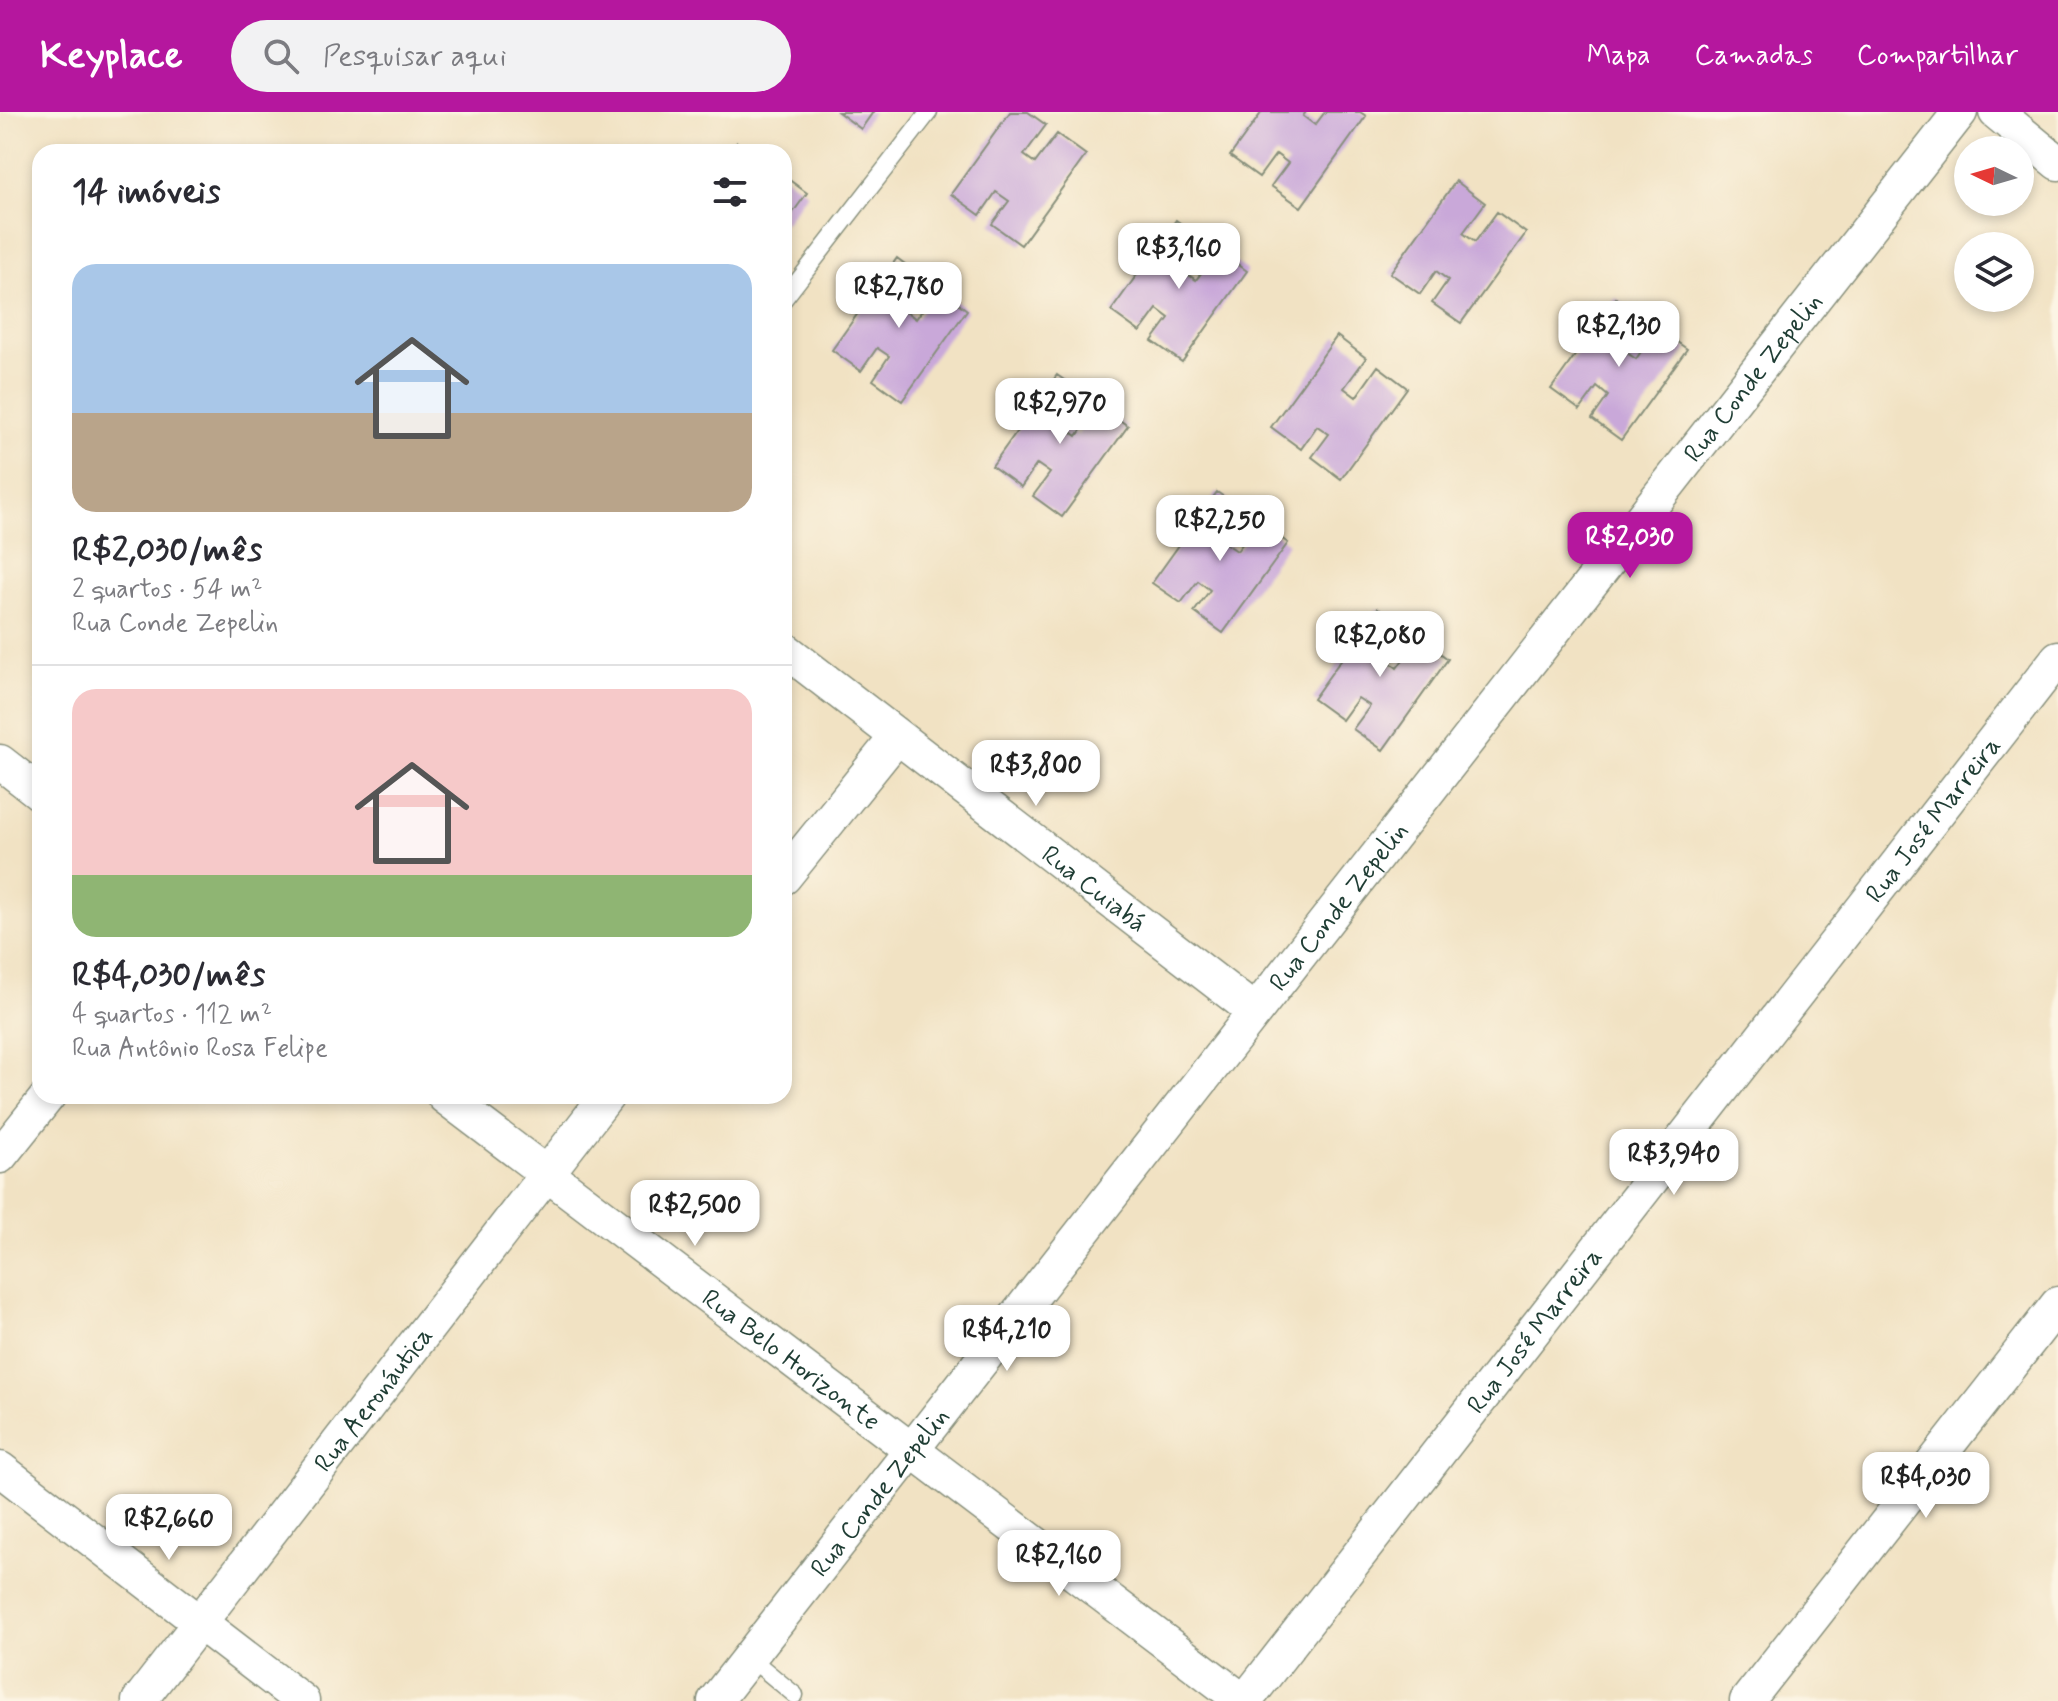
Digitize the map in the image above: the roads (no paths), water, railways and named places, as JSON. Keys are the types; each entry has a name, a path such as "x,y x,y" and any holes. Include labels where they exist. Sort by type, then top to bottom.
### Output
{"street":[{"name":"Rua Conde Zepelin","path":"715,1701 1960,112"},
{"path":"1996,112 2058,163"},
{"name":"Rua Cuiabá","path":"792,655 1254,1011"},
{"name":"Rua José Marreira","path":"1244,1701 2058,658"},
{"path":"792,867 896,738"},
{"path":"0,762 32,787"},
{"path":"0,1156 42,1104"},
{"name":"Rua Belo Horizonte","path":"455,1104 1244,1701"},
{"name":"Rua Aeronáutica","path":"139,1701 601,1104"},
{"path":"1747,1701 2058,1304"},
{"path":"0,1469 302,1701"}],"lane":[{"path":"792,289 929,112"},
{"path":"749,1657 795,1695"}]}
